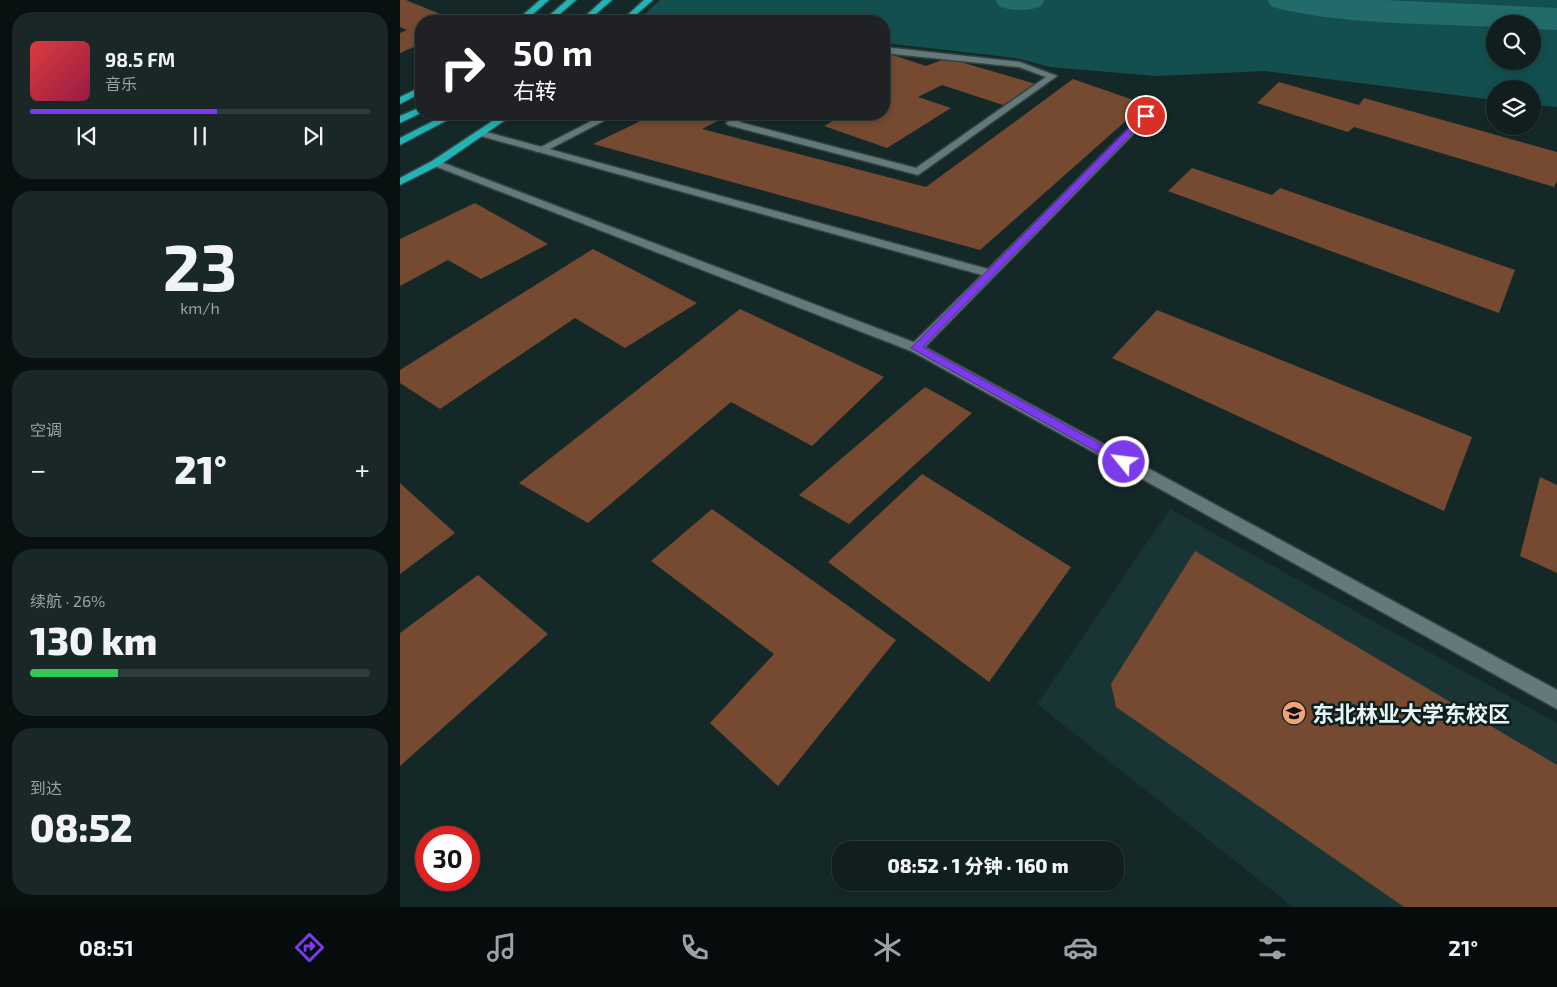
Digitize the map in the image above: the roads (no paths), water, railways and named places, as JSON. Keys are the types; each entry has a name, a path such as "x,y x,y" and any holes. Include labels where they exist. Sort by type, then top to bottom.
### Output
{"highway":[{"path":"527,15 545,0"},
{"path":"554,15 572,0"},
{"path":"591,15 608,0"},
{"path":"633,15 649,0"},
{"path":"400,101 415,93"},
{"path":"400,120 415,113"},
{"path":"400,142 442,120"},
{"path":"400,182 436,163 500,120"}],"street":[{"path":"736,120 730,123 918,172 1053,76 1020,64 890,51"},
{"path":"916,348 1146,116"},
{"path":"540,150 600,120"},
{"path":"480,133 990,274"},
{"path":"436,163 916,348 1557,700"}],"waterway":[{"path":"1012,0 1028,0"},
{"path":"1284,0 1350,9 1557,19"}],"place":[{"name":"东北林业大学东校区","path":"1294,713"}]}
